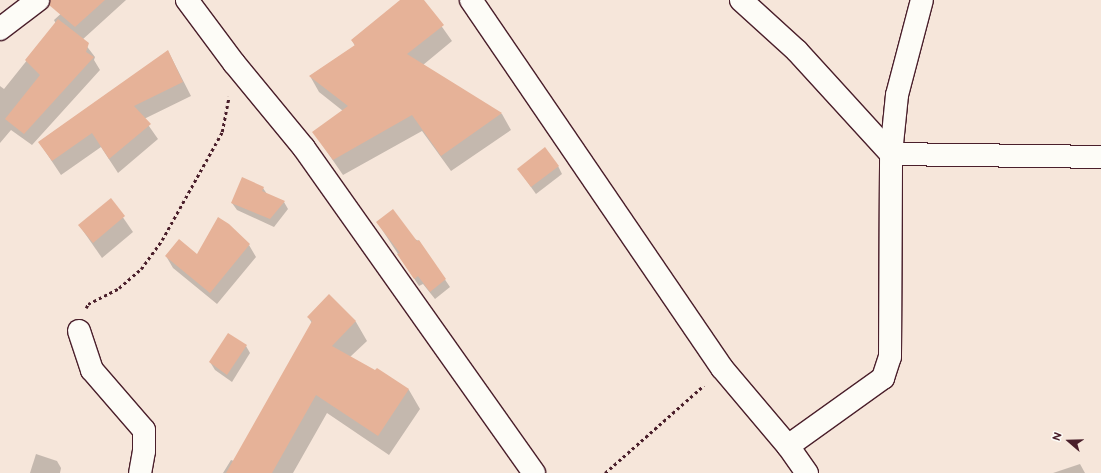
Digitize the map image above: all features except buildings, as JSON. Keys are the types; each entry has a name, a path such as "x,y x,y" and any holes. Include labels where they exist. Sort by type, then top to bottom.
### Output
{"street":[{"path":"0,29 38,0"},
{"path":"187,0 234,63 304,148 534,473"},
{"path":"471,0 722,368 788,446 807,473"},
{"path":"741,0 797,51 891,154 1101,157"},
{"path":"788,446 884,378 890,357 891,154 897,95 922,0"},
{"path":"79,331 92,370 144,430 144,451 140,473"}],"path":[{"path":"79,331 81,317 88,304 119,288 130,279 141,269 162,240 222,132 234,63"},
{"path":"605,473 722,368"}]}
